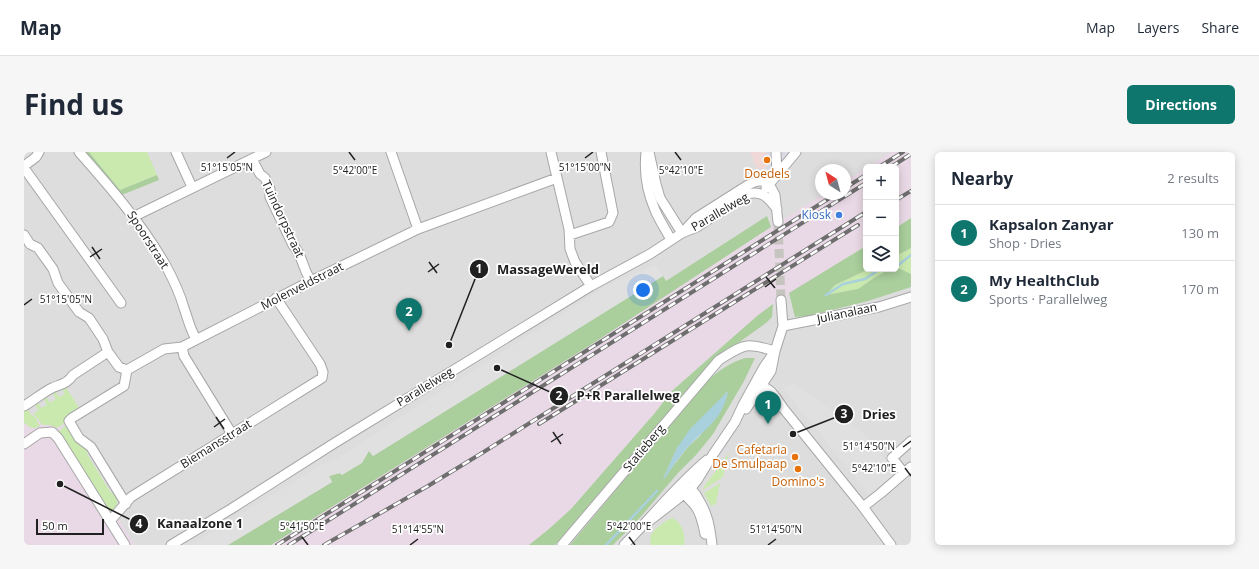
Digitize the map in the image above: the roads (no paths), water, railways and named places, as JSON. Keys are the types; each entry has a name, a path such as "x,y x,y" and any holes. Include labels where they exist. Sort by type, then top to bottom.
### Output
{"street":[{"path":"39,152 36,157 24,167 121,303"},
{"name":"Spoorstraat","path":"79,152 122,201 166,266 176,286 191,330 196,339"},
{"path":"176,152 192,187"},
{"path":"133,217 266,152"},
{"path":"391,152 418,229"},
{"path":"551,152 570,235 569,241 572,255 591,286"},
{"path":"570,235 611,220 613,213 601,152"},
{"path":"646,152 644,164 649,193 655,210 671,240"},
{"path":"649,152 660,198 682,233"},
{"path":"776,152 777,175"},
{"path":"778,222 778,209 775,195 769,184 796,152"},
{"name":"Tuindorpstraat","path":"252,159 260,174 265,178 270,189 270,197 293,245 297,249 304,268 311,281"},
{"name":"Molenveldstraat","path":"127,370 164,350 182,347 276,298 418,229 558,178"},
{"name":"Parallelweg","path":"171,545 591,286 650,254 682,233 697,228 747,194 761,193 769,184 761,180 748,185 696,218 682,233"},
{"path":"761,193 778,209"},
{"path":"24,235 30,244 38,248 53,269 58,283 79,312 89,318 103,339 108,352 119,367 127,370 124,386 69,421 79,438 91,447 126,504"},
{"name":"Julianalaan","path":"783,326 879,307 911,297"},
{"name":"Biemansstraat","path":"110,521 132,497 322,378 323,372 320,364 276,298"},
{"path":"644,525 688,491 698,479 735,422 761,390 764,367 775,351 783,326 781,300"},
{"name":"Statieberg","path":"562,545 720,360 739,348 749,345 775,351"},
{"path":"182,347 184,356 232,434"},
{"path":"24,406 52,388 60,386 70,380 74,375 108,352"},
{"path":"761,390 775,397 863,507 891,545"},
{"path":"24,433 27,442 40,433 47,432 52,432 58,438 125,545"},
{"path":"863,507 908,470 892,458 911,441"},
{"path":"624,545 644,525 661,504 693,472 712,456"},
{"path":"681,485 688,491 700,514 709,545"},
{"path":"688,491 695,493 706,512 709,521 712,545"}],"water":[{"path":"728,391 726,401 718,417 687,448 663,479 677,448 690,429"}],"waterway":[{"path":"899,265 911,255"},
{"path":"826,295 843,284 865,279 876,272"},
{"path":"606,545 657,491"}],"tunnel":[{"path":"778,222 781,300"}],"railway":[{"path":"884,164 903,152"},
{"path":"896,164 911,154"},
{"path":"851,184 863,177"},
{"path":"289,545 863,185"},
{"path":"899,198 911,191"},
{"path":"277,545 826,200"},
{"path":"324,545 428,486 482,453 863,214"},
{"path":"539,424 858,225"}],"place":[{"name":"Doedels","path":"767,160"},
{"name":"Kiosk","path":"839,215"},
{"name":"My HealthClub","path":"409,331"},
{"name":"MassageWereld","path":"449,345"},
{"name":"P+R Parallelweg","path":"497,368"},
{"name":"Kapsalon Zanyar","path":"768,424"},
{"name":"Dries","path":"793,434"},
{"name":"Cafetaria De Smulpaap","path":"795,457"},
{"name":"Domino's","path":"798,469"},
{"name":"Kanaalzone 1","path":"60,484"}]}
